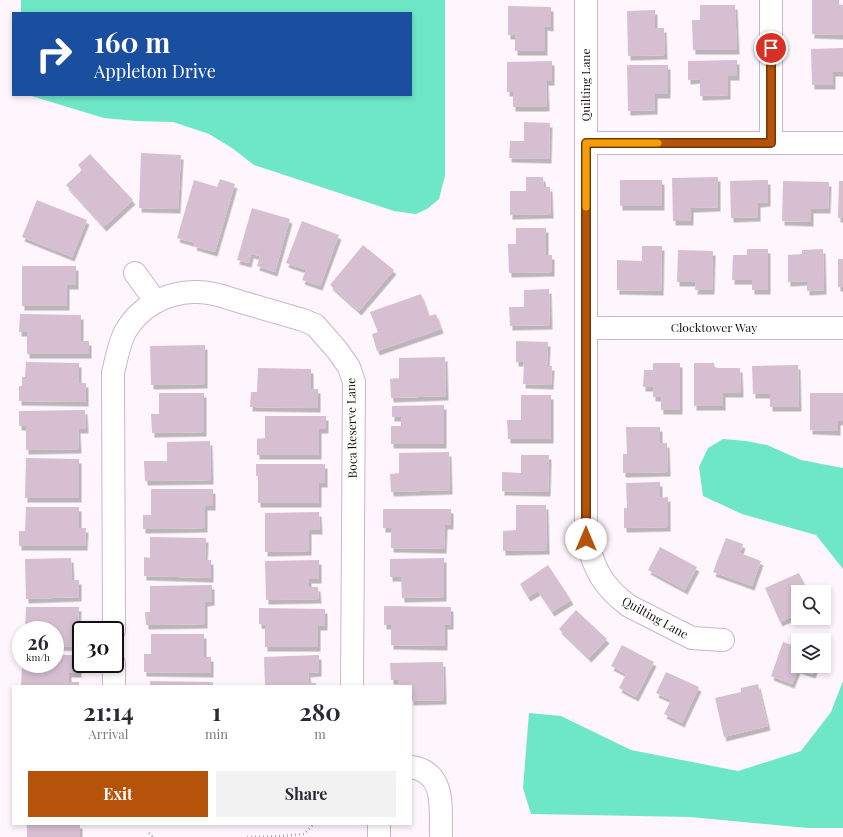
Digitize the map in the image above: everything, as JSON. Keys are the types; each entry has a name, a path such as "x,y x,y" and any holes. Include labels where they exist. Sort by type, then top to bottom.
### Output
{"street":[{"name":"Quilting Lane","path":"586,0 586,539 592,562 597,572 611,591 629,606 692,638 723,640"},
{"path":"771,0 771,143"},
{"path":"586,143 843,143"},
{"path":"135,273 156,302"},
{"name":"Boca Reserve Lane","path":"114,621 113,373 125,332 135,318 147,306 177,294 194,292 212,293 315,325 337,350 349,367 354,382 352,685"},
{"name":"Clocktower Way","path":"586,328 843,328"},
{"path":"114,673 114,685"},
{"path":"412,767 421,768 432,778 440,792 441,837"},
{"path":"379,825 379,837"}],"path":[{"path":"247,837 304,834 313,825"},
{"path":"149,833 153,837"}],"shaded area":[{"path":"21,0 445,0 445,176 439,199 427,209 416,214 394,211 254,165 232,148 209,134 173,122 104,118 31,96 412,96 412,12 21,12"},
{"path":"723,439 767,445 801,460 843,468 843,569 816,535 742,514 703,496 699,467 708,448"},
{"path":"843,681 843,828 808,828 690,817 531,814 523,788 529,713 561,716 631,750 738,771 801,751 831,712"}],"building":[{"path":"812,0 839,0 839,5 843,5 843,35 812,34"},
{"path":"700,5 735,5 737,50 693,50 692,20 700,20"},
{"path":"508,6 551,7 551,27 545,26 545,51 515,51 515,35 508,35"},
{"path":"655,10 655,28 664,28 665,55 628,56 627,11"},
{"path":"843,48 843,72 833,72 833,85 812,85 811,49"},
{"path":"737,60 737,76 728,76 728,95 700,96 700,79 688,80 688,61"},
{"path":"552,61 552,81 546,81 547,107 513,107 513,92 507,92 507,62"},
{"path":"627,65 668,65 668,94 655,94 655,110 628,111"},
{"path":"524,122 550,123 549,159 509,158 510,141 524,141"},
{"path":"141,153 181,155 178,209 139,208"},
{"path":"90,154 133,200 104,227 66,185 82,170 78,165"},
{"path":"526,177 543,177 544,187 550,187 551,214 510,215 510,191 526,191"},
{"path":"718,177 718,207 691,208 691,221 673,221 672,178"},
{"path":"220,179 235,184 215,252 194,246 195,243 177,238 194,180 217,187"},
{"path":"620,180 662,180 662,206 620,206"},
{"path":"768,180 768,202 758,203 758,217 731,218 730,181"},
{"path":"783,181 829,182 828,209 811,209 811,222 782,221"},
{"path":"839,181 843,181 843,218 838,218"},
{"path":"37,200 87,220 72,257 22,237"},
{"path":"252,208 290,219 275,272 257,266 260,256 251,254 249,263 237,260"},
{"path":"302,221 339,235 320,286 302,280 306,270 286,263"},
{"path":"516,228 546,228 546,255 552,255 552,272 509,273 508,244 516,244"},
{"path":"363,245 394,270 359,311 330,285"},
{"path":"642,246 662,246 661,291 617,290 617,260 642,261"},
{"path":"747,249 768,249 768,290 752,290 752,280 732,280 733,255 747,255"},
{"path":"823,249 824,290 807,291 807,281 788,282 788,255 802,254 802,250"},
{"path":"678,250 713,251 712,290 695,290 696,282 677,282"},
{"path":"838,259 843,259 843,287 838,287"},
{"path":"22,266 76,266 76,285 67,285 67,306 22,306"},
{"path":"549,289 550,325 510,326 509,307 524,307 524,290"},
{"path":"421,294 429,316 436,314 441,329 377,351 372,334 378,332 370,312"},
{"path":"20,314 81,315 81,341 89,341 89,354 27,354 27,332 19,332"},
{"path":"516,341 548,342 547,366 552,366 551,385 523,384 524,362 516,362"},
{"path":"205,345 205,384 151,385 150,346"},
{"path":"445,357 446,396 391,398 390,379 399,378 399,358"},
{"path":"26,362 79,363 79,383 86,383 86,402 19,401 19,386 22,386 22,377 25,377"},
{"path":"653,363 680,363 680,410 661,410 661,397 653,397 653,387 643,387 644,370 653,370"},
{"path":"694,363 714,363 715,368 740,368 741,393 723,393 723,406 694,406"},
{"path":"798,365 799,407 770,407 770,394 753,394 752,366"},
{"path":"258,368 311,369 311,389 318,389 318,408 250,407 251,392 257,392"},
{"path":"159,393 204,393 204,432 152,433 151,414 159,414"},
{"path":"810,393 843,393 843,421 838,421 838,431 810,430"},
{"path":"521,395 551,395 551,439 508,439 507,420 521,420"},
{"path":"444,405 444,444 391,444 391,426 401,426 401,417 392,417 392,406"},
{"path":"85,410 86,429 78,429 79,449 26,450 26,426 19,426 19,411"},
{"path":"265,416 326,416 326,429 319,429 319,455 257,455 257,439 265,438"},
{"path":"626,427 660,427 660,443 667,443 668,472 623,473 623,454 627,454"},
{"path":"210,441 211,480 145,481 144,461 167,461 167,442"},
{"path":"449,452 450,490 391,492 390,474 399,473 399,453"},
{"path":"521,455 549,455 548,492 502,491 502,472 521,473"},
{"path":"26,458 79,459 79,498 25,498"},
{"path":"256,464 325,464 325,483 319,483 319,503 258,503 258,476 256,476"},
{"path":"660,482 660,498 668,497 668,527 624,528 624,508 627,508 626,483"},
{"path":"151,489 213,489 213,506 205,506 205,528 143,529 143,515 151,515"},
{"path":"516,505 546,505 547,550 503,551 503,531 516,530"},
{"path":"26,507 79,507 79,528 86,528 85,546 19,546 19,531 25,531"},
{"path":"383,509 451,509 451,525 445,525 444,549 391,548 391,528 383,528"},
{"path":"319,512 320,530 309,530 309,551 265,552 265,513"},
{"path":"150,537 206,538 205,560 211,560 211,578 144,576 144,557 150,558"},
{"path":"726,538 743,544 740,553 761,561 752,586 713,572"},
{"path":"660,547 697,567 685,590 648,570"},
{"path":"71,558 72,580 79,580 79,597 26,599 25,559"},
{"path":"444,558 444,597 402,598 401,577 390,577 390,559"},
{"path":"319,560 319,579 309,579 309,587 318,587 319,599 266,600 265,561"},
{"path":"548,565 571,600 552,612 538,591 528,597 520,584"},
{"path":"799,573 805,585 791,585 791,617 780,622 765,588"},
{"path":"212,585 212,601 205,602 205,624 146,625 145,612 150,612 150,586"},
{"path":"384,606 451,607 451,625 445,625 445,646 391,645 391,625 384,625"},
{"path":"26,607 79,607 78,621 72,621 72,647 64,646 64,621 25,621"},
{"path":"259,608 325,609 325,626 318,626 318,647 265,647 265,625 259,624"},
{"path":"576,610 607,639 589,658 559,629"},
{"path":"151,634 204,634 204,657 211,657 211,673 144,672 144,654 151,654"},
{"path":"783,642 791,645 791,673 796,673 792,684 771,676"},
{"path":"622,645 654,662 636,697 619,688 626,674 611,666"},
{"path":"64,655 72,655 72,673 69,673 69,682 79,682 79,685 21,685 22,673 64,673"},
{"path":"319,655 319,672 308,673 309,683 316,683 316,685 265,685 264,657"},
{"path":"443,662 444,700 412,701 412,685 398,685 398,680 391,680 390,663"},
{"path":"666,672 699,687 682,723 664,714 671,700 656,693"},
{"path":"150,681 213,682 213,685 150,685"},
{"path":"758,684 768,726 724,737 715,698 741,692 741,688"},
{"path":"27,825 80,825 80,837 27,837"}],"slow traffic":[{"path":"586,207 586,143 658,143"}],"route":[{"path":"586,539 586,143 771,143 771,48"}]}
